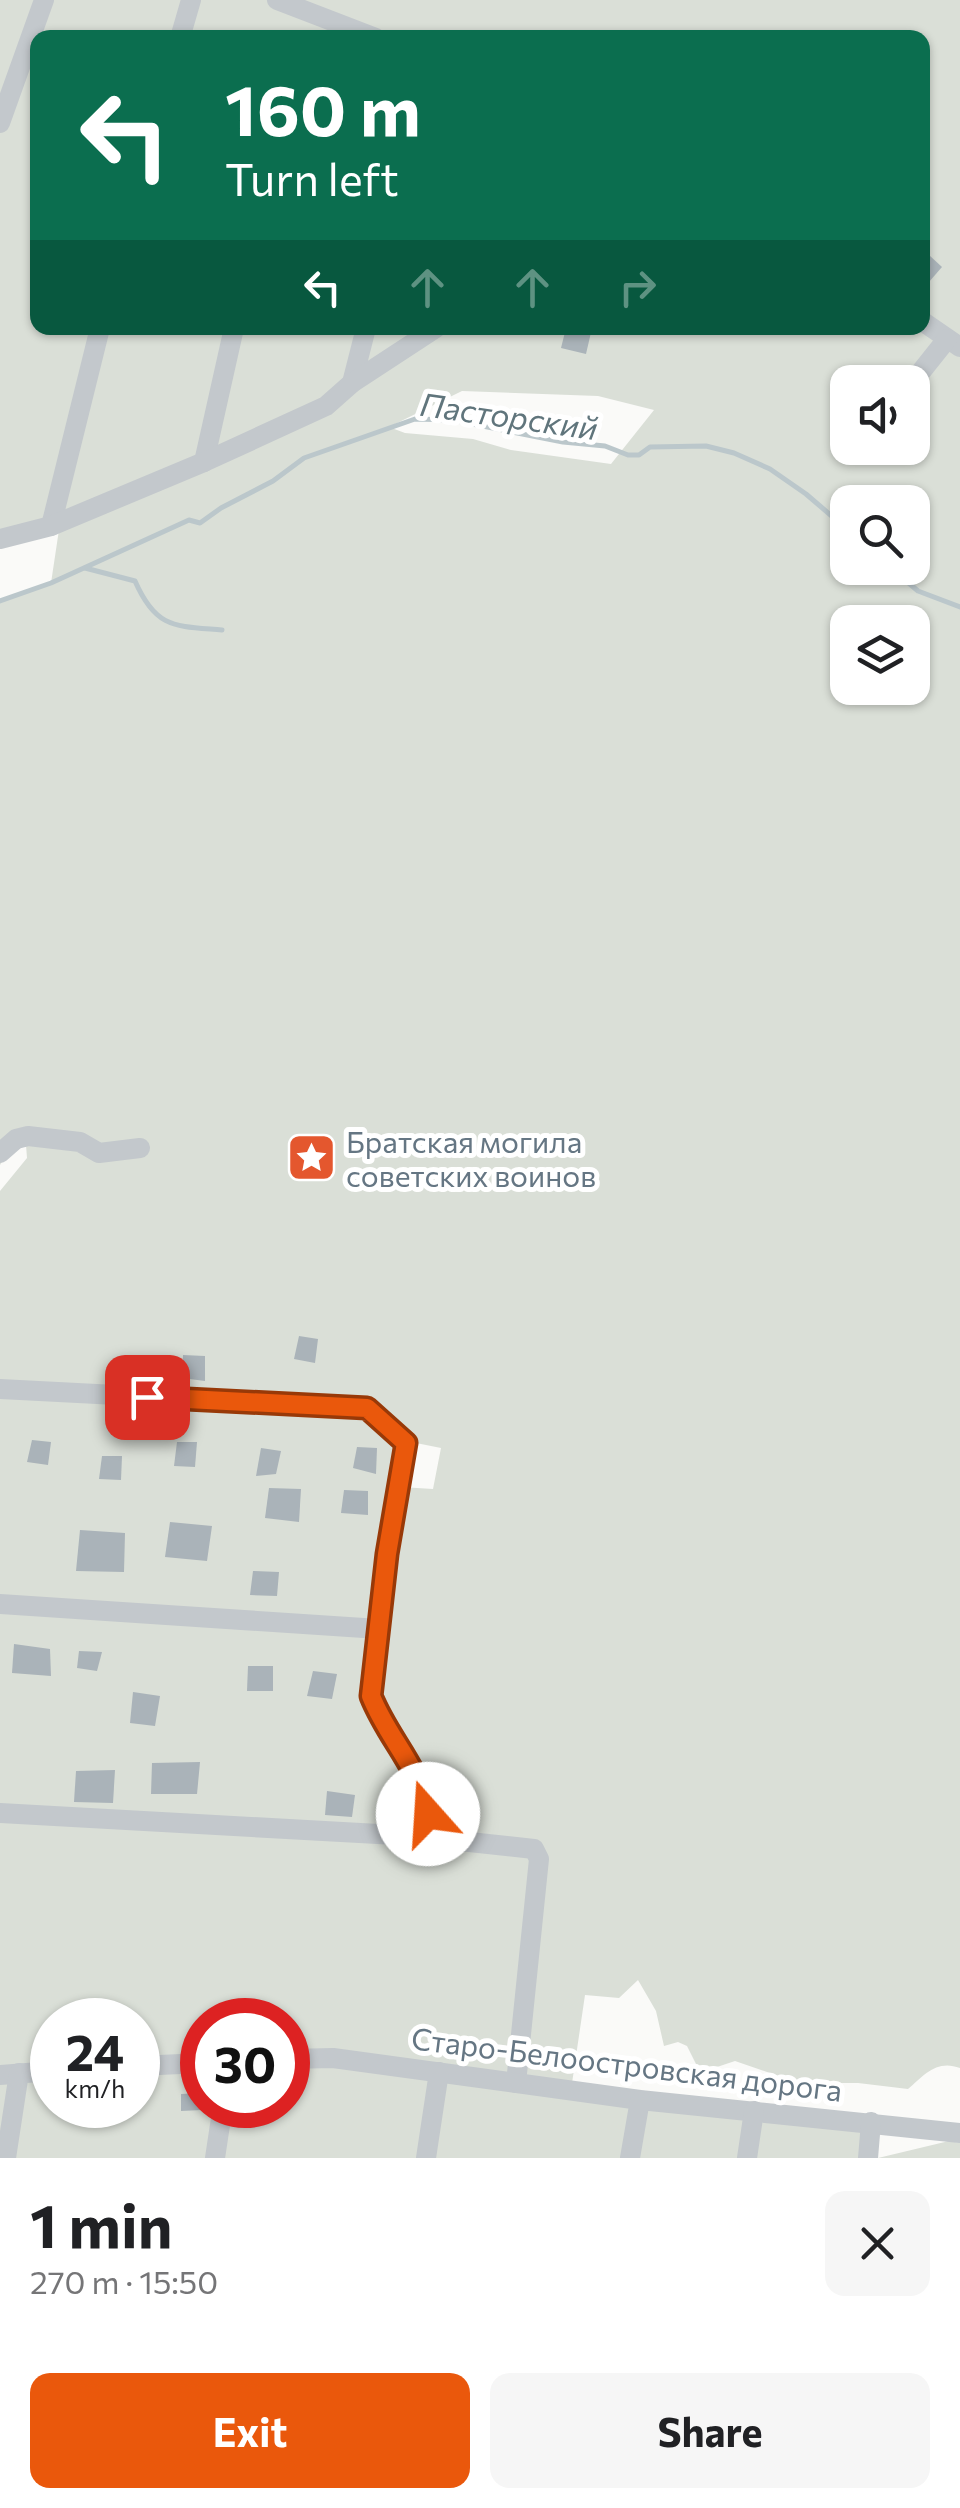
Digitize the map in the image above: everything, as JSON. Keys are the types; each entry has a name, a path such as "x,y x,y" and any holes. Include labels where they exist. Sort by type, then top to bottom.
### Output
{"street":[{"path":"33,30 44,0"},
{"path":"182,30 191,0"},
{"path":"276,0 326,29"},
{"path":"0,122 30,39"},
{"path":"930,327 953,343 930,366"},
{"path":"51,526 98,335"},
{"path":"204,462 232,335"},
{"path":"352,383 364,335"},
{"path":"0,540 51,526 326,406 352,383 425,335"},
{"path":"0,1153 16,1139 28,1136 80,1142 99,1153 140,1148"},
{"path":"0,1390 367,1408 406,1443 371,1696 378,1714 423,1785 436,1838"},
{"path":"0,1604 379,1628"},
{"path":"0,1813 436,1838 534,1849 539,1856 516,2083"},
{"name":"Старо-Белоостровская дорога","path":"310,2059 333,2058 640,2100 960,2133"},
{"path":"426,2158 439,2072"},
{"path":"6,2158 10,2074"},
{"path":"630,2158 640,2100"},
{"path":"747,2158 754,2111"},
{"path":"868,2158 871,2122"},
{"path":"215,2158 220,2128"}],"shaded area":[{"path":"0,0 960,0 960,2068 938,2067 908,2089 858,2083 799,2083 735,2061 711,2069 696,2064 687,2046 678,2042 664,2046 656,2011 638,1980 619,1998 585,1995 571,2090 870,2128 868,2158 0,2158 0,1191 27,1158 26,1145 5,1157 0,1165 0,601 51,583 60,523 0,539","holes":["462,391 598,396 654,410 611,464 511,450 473,439 405,433 389,427","406,1441 441,1448 433,1489 401,1487"]},
{"path":"949,2141 960,2143 960,2158 878,2158"}],"building":[{"path":"930,256 942,267 930,281"},
{"path":"564,335 590,335 586,354 561,348"},
{"path":"299,1336 318,1339 315,1363 294,1359"},
{"path":"183,1355 205,1356 205,1381 182,1378"},
{"path":"32,1440 51,1442 48,1465 27,1462"},
{"path":"177,1442 197,1442 195,1467 174,1466"},
{"path":"357,1447 377,1448 376,1474 353,1468"},
{"path":"261,1448 281,1451 276,1474 256,1476"},
{"path":"102,1456 122,1456 121,1480 99,1479"},
{"path":"269,1488 301,1489 299,1522 265,1518"},
{"path":"344,1490 368,1491 368,1515 341,1513"},
{"path":"170,1522 212,1526 207,1561 165,1557"},
{"path":"80,1530 125,1533 124,1572 76,1571"},
{"path":"253,1571 279,1572 277,1596 250,1595"},
{"path":"14,1644 50,1649 51,1676 12,1673"},
{"path":"79,1651 102,1652 97,1671 77,1668"},
{"path":"248,1666 273,1666 273,1691 247,1691"},
{"path":"313,1671 337,1674 332,1699 307,1696"},
{"path":"133,1692 160,1696 155,1726 130,1723"},
{"path":"200,1762 197,1794 151,1794 152,1763"},
{"path":"115,1770 113,1803 74,1802 76,1771"},
{"path":"327,1791 355,1795 352,1817 325,1815"}],"waterway":[{"name":"Пасторский","path":"0,601 51,583 189,520 200,523 273,481 304,458 415,419 452,420 563,442 605,446 628,455 639,455 650,447 706,446 770,469 830,515"},
{"path":"85,568 135,581 151,608 169,622 222,630"},
{"name":"Пасторский","path":"911,585 960,607"}],"place":[{"name":"Братская могила советских воинов","path":"311,1157"}],"route":[{"path":"147,1397 367,1408 406,1443 387,1554 371,1696 378,1714 423,1785 428,1814"}]}
